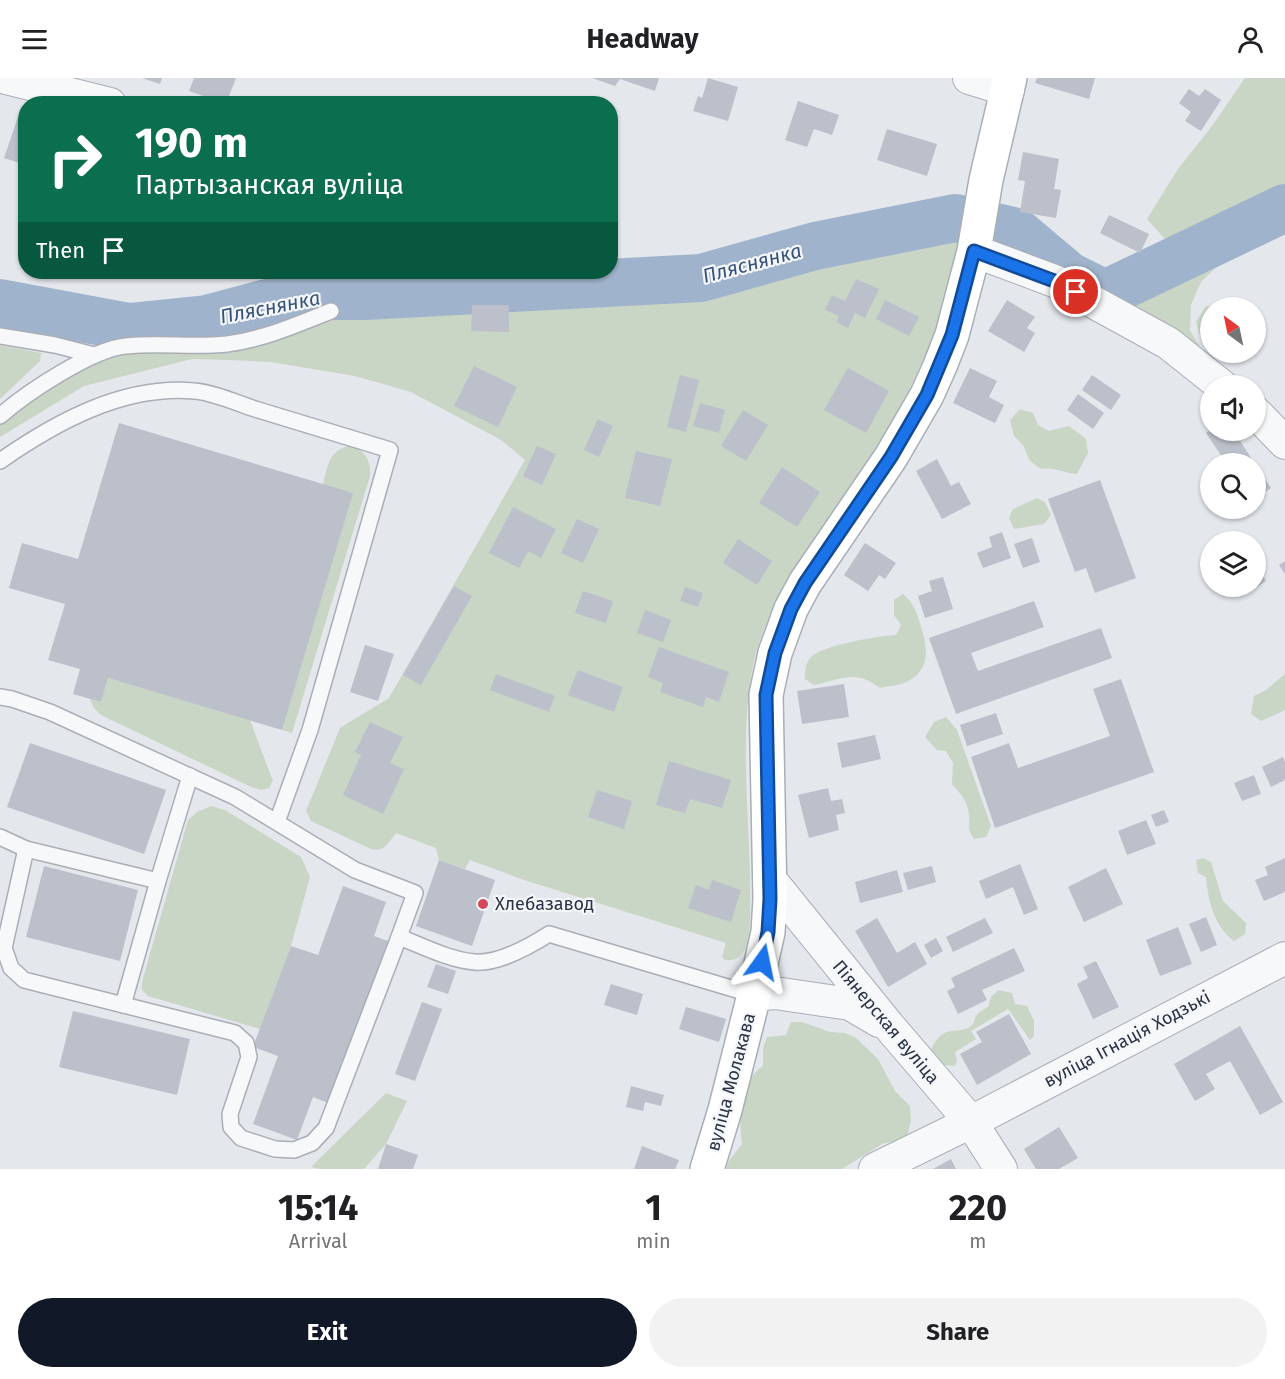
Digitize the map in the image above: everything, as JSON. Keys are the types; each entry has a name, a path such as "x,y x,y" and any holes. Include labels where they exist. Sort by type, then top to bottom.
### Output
{"main road":[{"name":"вуліца Молакава","path":"706,1169 725,1110 768,932 766,695 775,653 791,609 805,583 891,457 927,395 952,335 975,247 986,180 1009,84"}],"street":[{"path":"0,87 4,78 77,96"},
{"path":"969,78 1009,84"},
{"path":"975,247 1057,282 1168,343 1208,375"},
{"path":"1266,423 1285,442"},
{"name":"Піянерская вуліца","path":"769,878 888,1025 971,1122 1001,1169"},
{"name":"вуліца Ігнація Ходзькі","path":"971,1122 1285,958"},
{"path":"754,995 775,993 850,1004 888,1025"},
{"path":"875,1169 971,1122"}],"lane":[{"path":"0,416 19,399 94,355 125,346 225,344 270,336 331,311"},
{"path":"0,336 55,345 94,355"},
{"path":"0,461 47,431 90,410 114,400 158,391 196,391 390,450 310,730 277,822"},
{"path":"0,697 50,712 236,797 355,870 415,893 326,1128 312,1143 294,1150 274,1149 241,1138 231,1127 230,1114 249,1057 246,1043 235,1033 24,980 11,968 4,948 26,849"},
{"path":"123,1005 190,776"},
{"path":"0,837 26,849 158,881"},
{"path":"399,937 477,963 503,957 528,947 549,934 754,995"}],"green space":[{"path":"1245,78 1285,78 1285,226 1231,253 1201,282 1191,305 1190,331 1200,346 1200,356 1185,345 1010,255 1000,244 1001,228 1017,232 1069,276 1105,294 1145,275 1166,240 1147,219 1178,169 1212,126"},
{"path":"955,218 961,219 959,237 936,328 927,352 889,428 867,465 792,572 761,638 752,671 746,723 750,924 748,941 744,950 738,958 732,960 725,960 722,957 726,943 524,880 470,860 465,869 439,860 436,848 396,833 383,848 371,849 311,821 306,811 340,728 389,698 525,460 501,440 411,392 355,376 270,362 192,359 84,386 0,437 0,416 94,355 225,344 331,311 370,304 373,296 701,278 815,246"},
{"path":"1200,316 1200,335 1196,322"},
{"path":"0,345 41,353 40,361 0,399"},
{"path":"1210,363 1230,375 1227,375"},
{"path":"1020,409 1033,413 1038,425 1049,431 1069,426 1086,439 1088,453 1077,474 1041,469 1030,461 1023,445 1014,436 1010,420"},
{"path":"349,446 355,447 366,456 370,476 292,733 282,730 323,484 333,455"},
{"path":"1037,498 1045,502 1051,515 1044,524 1014,529 1009,518 1013,509"},
{"path":"903,594 915,609 925,643 925,659 919,673 901,684 880,688 856,677 841,678 814,685 805,679 808,662 817,653 851,642 896,635 901,625 894,615 894,600"},
{"path":"1285,674 1285,710 1261,721 1251,714 1254,696 1266,690"},
{"path":"108,678 250,720 273,781 269,788 261,790 251,787 101,715 94,708 90,699 101,702"},
{"path":"946,717 957,730 991,826 986,837 974,839 969,829 966,802 952,784 953,763 946,751 937,750 925,737 934,722"},
{"path":"211,806 225,810 301,857 310,877 291,946 260,1029 148,996 142,990 142,982 188,820 197,812"},
{"path":"1203,858 1211,862 1223,901 1246,923 1245,934 1234,941 1221,928 1210,904 1206,877 1198,873 1196,860"},
{"path":"998,990 1012,993 1015,1004 1027,1006 1034,1021 1034,1036 1030,1040 1008,1009 971,1031 976,1039 955,1052 957,1060 955,1066 943,1065 931,1050 936,1041 947,1032 963,1030 973,1024 976,1016 988,1007 991,997"},
{"path":"791,1022 802,1022 830,1032 845,1033 856,1038 878,1059 895,1091 910,1106 911,1120 908,1134 895,1141 882,1144 842,1169 726,1169 742,1144 740,1123 742,1101 749,1081 763,1066 763,1048 767,1037 786,1035"},
{"path":"386,1093 407,1101 386,1144 364,1169 311,1167"}],"building":[{"path":"142,78 162,78 160,84"},
{"path":"194,78 236,78 229,96 203,96 189,91"},
{"path":"592,78 659,78 655,91 620,79 615,86"},
{"path":"708,78 738,87 728,121 693,111 698,96 702,98"},
{"path":"1037,78 1095,78 1089,99 1035,83"},
{"path":"1189,89 1199,96 1205,89 1221,100 1201,131 1185,121 1191,112 1179,103"},
{"path":"798,101 839,115 832,135 814,129 807,147 785,140"},
{"path":"18,117 18,162 4,158"},
{"path":"887,129 937,144 927,176 877,160"},
{"path":"1023,152 1059,159 1054,189 1061,190 1056,218 1020,212 1025,181 1018,180"},
{"path":"1109,215 1149,234 1140,253 1100,233"},
{"path":"856,279 879,289 865,318 855,313 848,328 836,322 839,316 825,310 832,295 845,301"},
{"path":"885,300 919,317 909,336 876,319"},
{"path":"1007,300 1035,317 1027,328 1035,333 1024,352 988,331"},
{"path":"472,305 509,305 509,332 471,331"},
{"path":"474,366 517,387 498,427 454,406"},
{"path":"848,368 889,391 866,433 824,410"},
{"path":"970,368 997,381 989,397 1004,405 995,423 953,403"},
{"path":"680,375 699,380 686,432 667,427"},
{"path":"1092,375 1121,395 1111,410 1082,390"},
{"path":"1078,394 1104,413 1093,429 1067,410"},
{"path":"700,403 725,410 719,433 693,426"},
{"path":"743,410 768,425 746,461 721,446"},
{"path":"598,419 613,426 599,457 584,450"},
{"path":"119,423 353,493 282,730 108,678 101,702 73,694 80,669 48,660 65,604 9,588 22,543 78,559"},
{"path":"1211,441 1240,441 1248,453 1220,453"},
{"path":"537,446 556,454 542,485 523,476"},
{"path":"636,451 672,459 660,506 625,498"},
{"path":"937,459 951,486 959,482 971,504 942,519 916,471"},
{"path":"782,467 820,492 797,527 759,503"},
{"path":"1100,480 1136,578 1095,593 1086,568 1075,572 1048,499"},
{"path":"1266,480 1271,488 1266,491"},
{"path":"513,507 556,529 541,558 528,551 519,568 489,553"},
{"path":"577,519 599,529 583,563 561,553"},
{"path":"1002,532 1011,558 983,568 977,553 992,547 989,537"},
{"path":"1032,538 1040,562 1023,568 1014,544"},
{"path":"738,539 772,561 757,585 723,563"},
{"path":"865,543 896,563 885,579 879,575 868,591 844,575"},
{"path":"1285,561 1285,574 1279,565"},
{"path":"943,577 953,609 925,618 918,596 932,591 929,581"},
{"path":"454,586 472,596 421,685 403,675"},
{"path":"685,587 703,593 698,607 680,601"},
{"path":"583,591 613,601 606,623 575,613"},
{"path":"1034,601 1044,627 971,653 978,671 1101,628 1112,658 956,714 929,638"},
{"path":"645,610 671,620 663,642 637,633"},
{"path":"365,645 394,654 378,701 350,692"},
{"path":"659,647 729,672 719,702 706,697 703,707 660,692 663,683 648,677"},
{"path":"578,670 623,687 614,712 568,695"},
{"path":"496,674 555,696 549,712 490,690"},
{"path":"1121,679 1154,772 995,828 971,757 1009,743 1018,768 1110,736 1093,689"},
{"path":"844,684 849,717 802,724 797,691"},
{"path":"996,713 1003,734 967,746 960,725"},
{"path":"370,722 403,737 390,763 404,769 383,814 343,795 361,755 355,752"},
{"path":"875,735 881,759 842,768 837,743"},
{"path":"30,743 166,790 144,854 7,807"},
{"path":"1283,757 1285,780 1271,787 1262,767"},
{"path":"669,761 731,780 722,808 690,799 685,813 656,805"},
{"path":"1254,775 1261,794 1242,801 1234,783"},
{"path":"828,788 831,801 842,799 845,813 836,815 839,830 809,838 798,795"},
{"path":"597,790 632,801 624,829 588,817"},
{"path":"1164,810 1169,822 1156,827 1151,815"},
{"path":"1146,820 1156,844 1127,855 1118,831"},
{"path":"1285,858 1285,892 1264,901 1255,880 1268,875 1265,867"},
{"path":"439,860 495,880 472,946 416,926"},
{"path":"1020,864 1038,909 1024,915 1013,887 986,899 979,881"},
{"path":"44,866 138,890 120,961 26,937"},
{"path":"932,866 936,882 908,890 903,873"},
{"path":"1106,868 1123,904 1084,922 1068,887"},
{"path":"897,870 903,892 860,903 855,882"},
{"path":"712,880 741,890 731,922 688,908 696,885 709,890"},
{"path":"343,886 386,902 374,936 388,941 328,1103 313,1097 297,1140 253,1124 278,1056 253,1047 291,946 318,955"},
{"path":"1206,917 1217,945 1201,952 1189,924"},
{"path":"877,918 897,953 915,942 927,964 888,987 855,931"},
{"path":"985,918 993,933 953,952 946,937"},
{"path":"1178,927 1192,964 1160,976 1146,940"},
{"path":"936,938 943,951 931,958 924,945"},
{"path":"1014,948 1025,971 982,990 987,1000 958,1014 947,991 955,987 951,978"},
{"path":"1096,961 1119,1007 1093,1019 1077,984 1088,978 1083,967"},
{"path":"436,964 456,971 448,994 427,987"},
{"path":"611,984 643,994 637,1015 604,1005"},
{"path":"422,1002 442,1009 415,1081 395,1074"},
{"path":"686,1007 726,1019 719,1042 679,1029"},
{"path":"73,1011 190,1039 177,1095 59,1067"},
{"path":"1009,1014 1031,1054 977,1085 960,1054 982,1042 976,1032"},
{"path":"1240,1026 1283,1102 1260,1115 1230,1061 1206,1074 1215,1089 1195,1101 1174,1064"},
{"path":"631,1086 664,1095 661,1106 645,1102 643,1111 626,1107"},
{"path":"1059,1127 1078,1158 1059,1169 1036,1169 1024,1149"},
{"path":"386,1144 418,1155 413,1169 378,1169"},
{"path":"642,1146 679,1160 675,1169 634,1169"},
{"path":"951,1159 956,1169 933,1169"}],"waterway":[{"name":"Пляснянка","path":"0,303 129,327 207,319 267,303 322,296 365,296 701,278 815,246 955,218 1017,232 1069,276 1105,294 1285,208"}],"place":[{"name":"Хлебазавод","path":"483,904"}],"route":[{"path":"762,962 768,932 770,899 766,695 775,653 791,609 820,559 891,457 927,395 952,335 974,251 1057,282 1076,292"}]}
